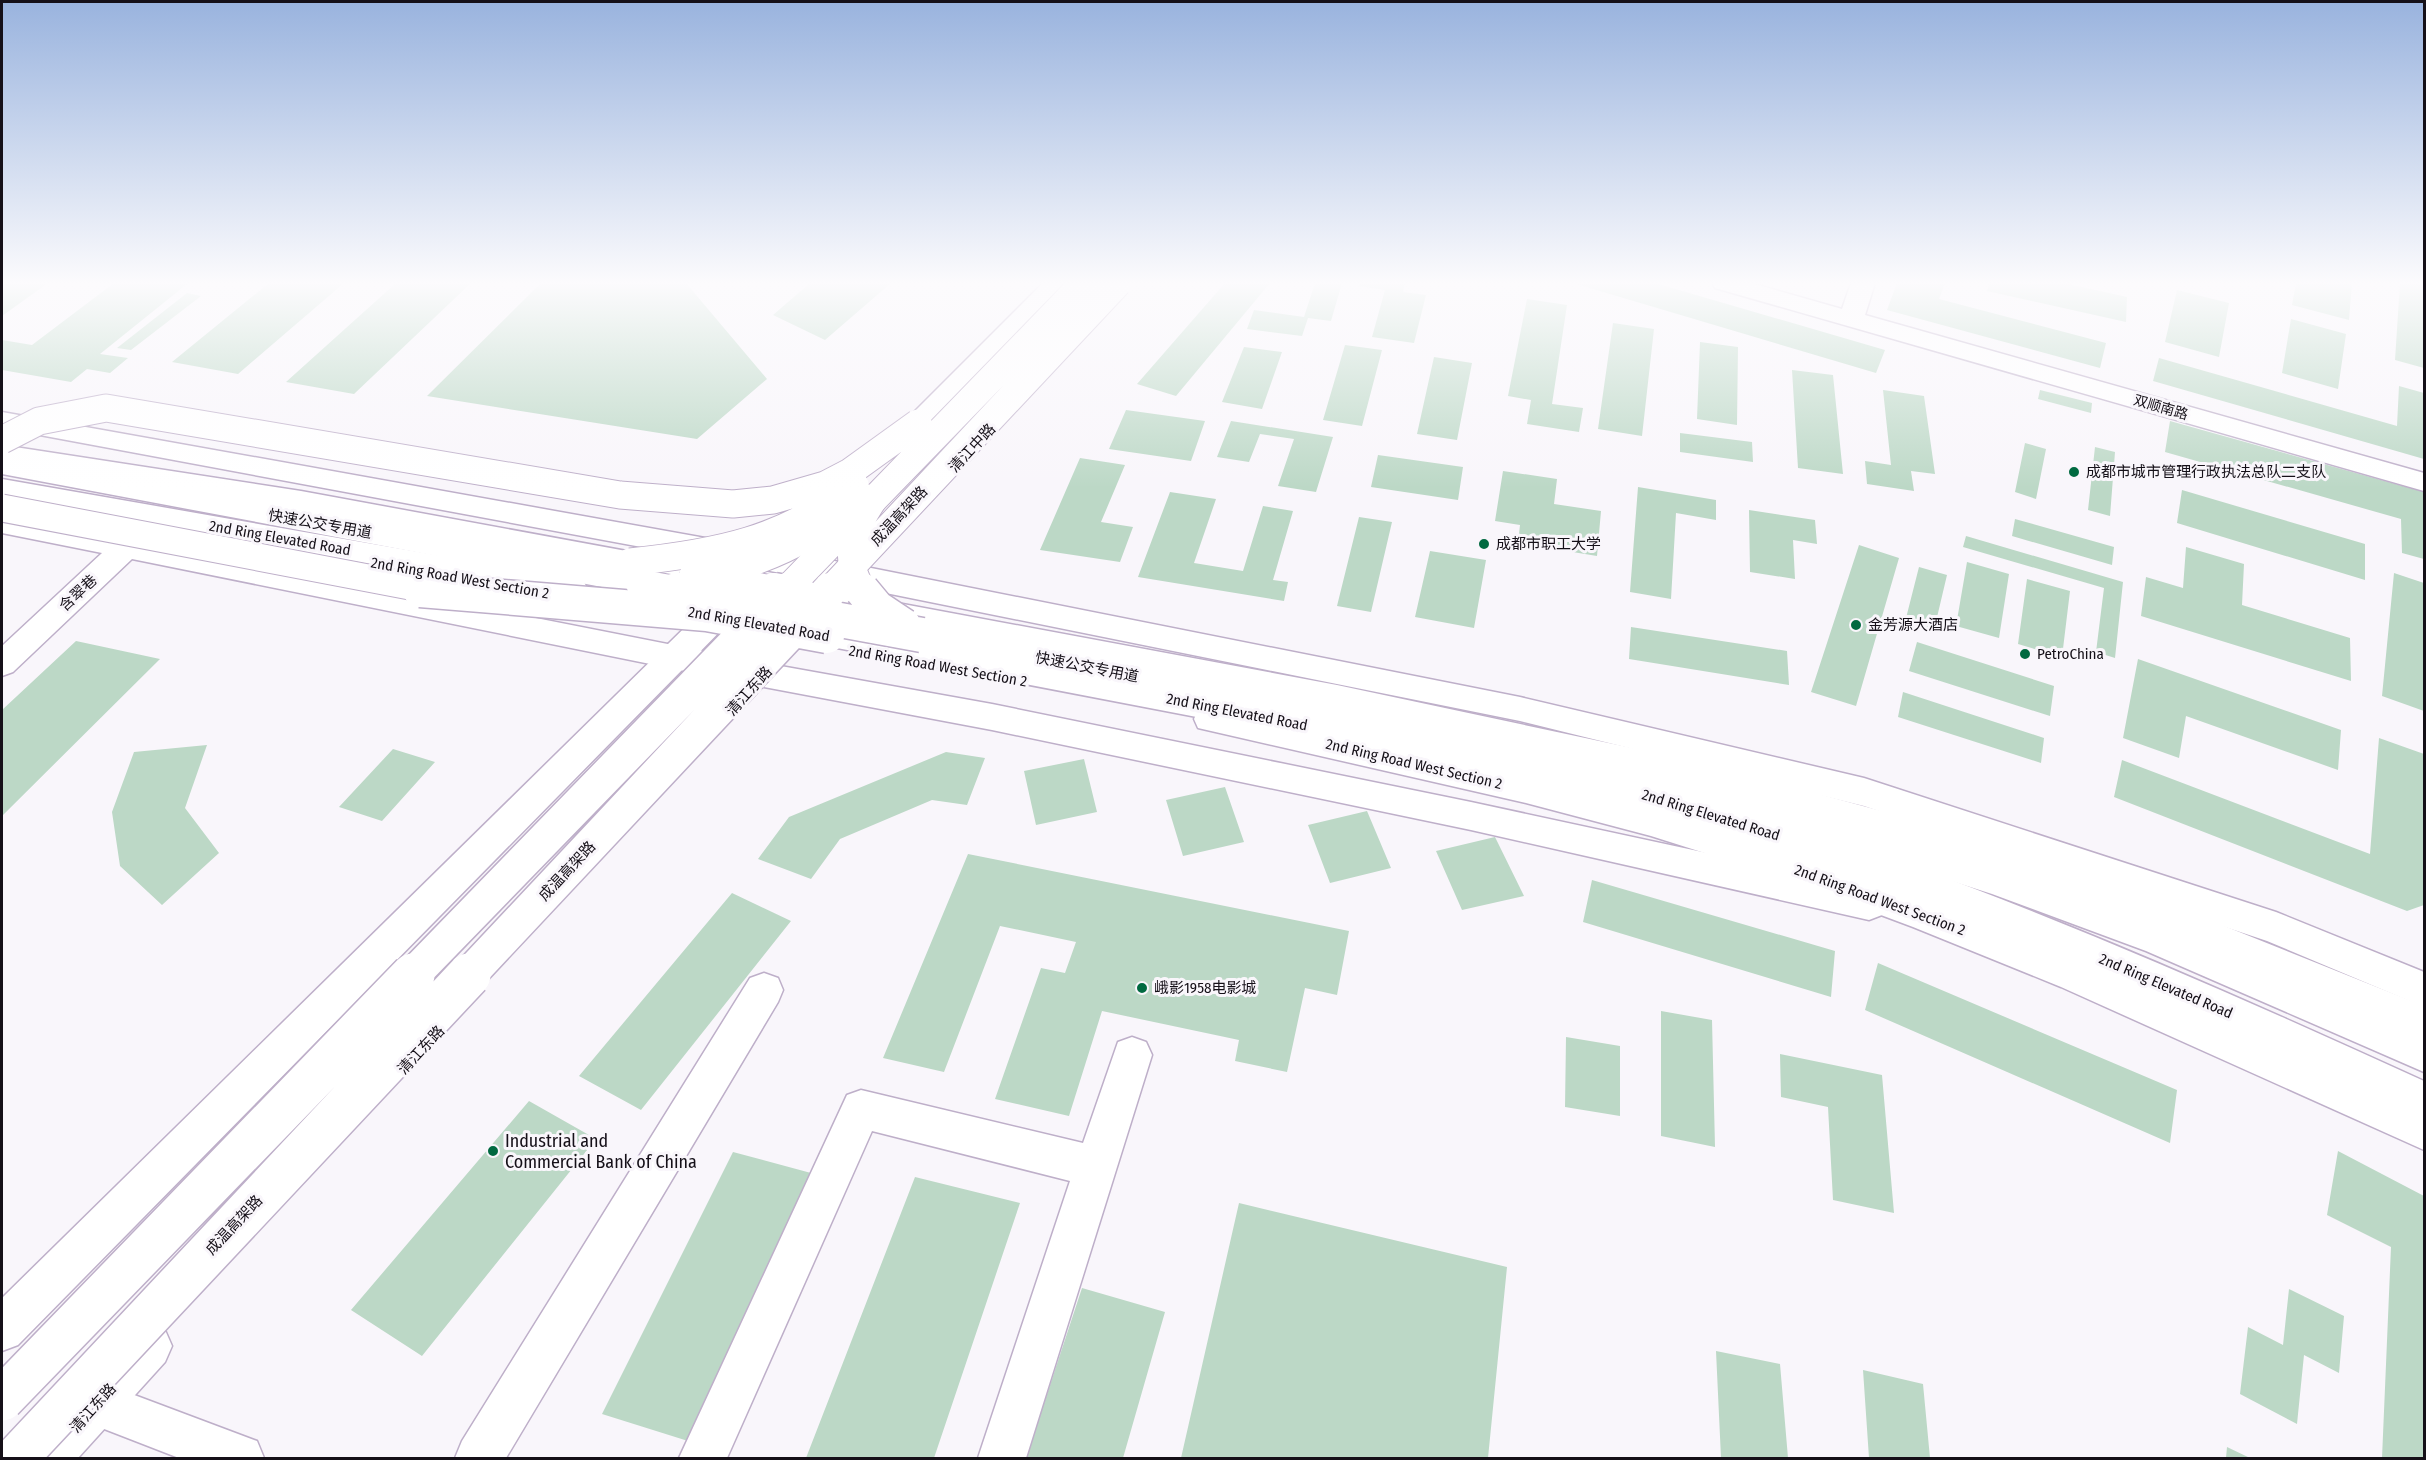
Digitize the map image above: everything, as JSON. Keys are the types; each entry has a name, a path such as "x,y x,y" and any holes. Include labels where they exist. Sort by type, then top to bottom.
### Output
{"main road":[{"path":"2,1329 679,656 708,619 770,561 982,351"},
{"path":"634,573 688,556 741,546 799,524 837,500 989,351"},
{"name":"快速公交专用道","path":"634,573 715,575 782,553 823,530 886,481 1016,351"},
{"name":"成温高架路","path":"2,1399 1018,351"},
{"name":"成温高架路","path":"16,1458 1054,351"},
{"name":"清江中路","path":"795,640 851,575 1063,351"},
{"name":"双顺南路","path":"1964,351 2424,482"},
{"path":"2,440 30,424 60,414 106,408 620,495 733,504 773,500 825,485 850,472 918,423"},
{"path":"2,420 851,575 1520,709 1864,792 2276,928 2424,990"},
{"name":"2nd Ring Elevated Road","path":"2,454 301,501 634,573 1337,697 1712,778 1917,836 2142,909 2424,1024"},
{"name":"快速公交专用道","path":"2,465 634,573 922,635 1588,766 1848,833 1996,880 2159,939 2424,1054"},
{"name":"快速公交专用道","path":"886,481 857,524 851,549 852,566 864,597 882,615 922,635"},
{"name":"2nd Ring Elevated Road","path":"2,488 708,619 1447,752 1635,792 1841,855 1949,895 2294,1040 2424,1101"},
{"name":"2nd Ring Road West Section 2","path":"2,499 60,506 708,619 795,640 1081,691 1352,749 1524,790 1713,840 1936,920 2078,975 2294,1068 2424,1130"},
{"path":"2,508 421,590 708,619"},
{"name":"含翠巷","path":"2,664 154,522"},
{"path":"2,523 679,656 764,675 992,717 1471,816 1936,920"},
{"name":"清江东路","path":"47,1458 795,640"},
{"path":"479,1458 764,990"},
{"path":"1002,1458 1132,1055"},
{"path":"703,1458 861,1109 1096,1167"},
{"path":"96,1404 240,1458"}],"building":[{"path":"2,351 104,351 100,354 128,358 110,373 87,369 71,382 2,370"},
{"path":"185,351 265,351 238,374 172,362"},
{"path":"320,351 399,351 354,394 286,382"},
{"path":"472,351 743,351 767,379 697,439 427,396"},
{"path":"1166,351 1213,351 1176,396 1137,384"},
{"path":"1242,351 1282,352 1262,409 1222,402"},
{"path":"1343,351 1382,351 1362,426 1323,420"},
{"path":"1517,351 1560,351 1552,404 1583,408 1579,432 1527,424 1531,400 1508,396"},
{"path":"1609,351 1652,351 1642,436 1598,429"},
{"path":"1700,351 1738,351 1737,425 1697,419"},
{"path":"1802,351 1885,351 1876,373"},
{"path":"2038,351 2104,351 2100,368"},
{"path":"2198,351 2220,351 2219,357"},
{"path":"2286,351 2344,351 2338,389 2282,373"},
{"path":"2396,351 2424,351 2424,368 2395,360"},
{"path":"1434,357 1472,363 1457,440 1417,434"},
{"path":"2159,358 2397,426 2399,386 2424,393 2424,459 2153,381"},
{"path":"1792,370 1833,375 1843,474 1798,468"},
{"path":"1883,390 1924,396 1935,474 1911,471 1914,491 1867,484 1865,461 1891,465"},
{"path":"2040,390 2092,403 2091,413 2038,399"},
{"path":"1126,410 1205,421 1191,461 1109,449"},
{"path":"1231,421 1333,437 1316,492 1278,486 1294,439 1260,434 1249,462 1217,457"},
{"path":"2170,421 2424,492 2424,559 2402,553 2401,519 2165,452"},
{"path":"1680,433 1752,442 1753,462 1680,452"},
{"path":"2025,443 2046,449 2036,499 2015,492"},
{"path":"2095,447 2115,452 2110,516 2088,510"},
{"path":"1378,455 1463,467 1458,500 1371,487"},
{"path":"1080,458 1125,465 1101,522 1133,527 1120,562 1040,550"},
{"path":"1503,471 1557,479 1554,504 1601,511 1597,556 1518,543 1520,525 1495,521"},
{"path":"1638,487 1716,500 1716,520 1676,513 1671,599 1630,592"},
{"path":"2182,490 2365,544 2365,580 2177,523"},
{"path":"1170,492 1216,499 1194,563 1243,571 1263,506 1293,511 1273,580 1288,582 1284,601 1138,577"},
{"path":"1749,510 1815,520 1817,544 1793,540 1795,579 1750,572"},
{"path":"1359,517 1392,522 1371,612 1337,606"},
{"path":"2015,519 2114,547 2112,565 2012,536"},
{"path":"1966,536 2123,582 2115,658 2096,652 2104,588 1963,547"},
{"name":"金芳源大酒店","path":"1859,545 1899,558 1856,706 1811,692"},
{"path":"2186,547 2244,564 2242,605 2350,638 2351,681 2141,616 2146,577 2183,588"},
{"path":"1430,551 1486,560 1474,628 1415,617"},
{"path":"1967,562 2009,574 1999,638 1956,626"},
{"path":"1919,567 1947,575 1934,630 1905,622"},
{"path":"2394,573 2424,583 2424,711 2382,696"},
{"path":"2027,579 2070,591 2062,657 2018,644"},
{"path":"1631,627 1787,651 1789,685 1629,659"},
{"path":"76,641 160,659 2,816 2,710"},
{"path":"1917,642 2054,686 2050,716 1909,671"},
{"path":"2138,659 2341,730 2338,770 2186,716 2179,758 2123,738"},
{"path":"1903,692 2044,738 2041,763 1898,717"},
{"path":"2379,738 2424,754 2424,905 2407,911 2114,797 2122,760 2370,854"},
{"path":"207,745 185,808 219,853 162,905 120,866 112,812 134,752"},
{"path":"393,749 435,762 382,821 339,807"},
{"path":"946,752 985,758 967,805 932,800 840,839 811,879 758,859 789,817"},
{"path":"1084,759 1097,812 1036,825 1024,771"},
{"path":"1225,787 1244,842 1183,856 1166,800"},
{"path":"1367,811 1391,868 1330,883 1308,825"},
{"path":"1495,837 1524,896 1462,910 1436,851"},
{"path":"968,854 1349,931 1337,995 1305,988 1287,1072 1235,1061 1239,1040 1102,1011 1069,1116 995,1099 1041,968 1065,973 1076,942 1000,926 944,1072 883,1058"},
{"path":"1592,880 1835,951 1831,997 1583,922"},
{"path":"732,893 791,921 641,1110 579,1076"},
{"path":"1878,963 2177,1090 2170,1143 1865,1010"},
{"path":"1661,1011 1712,1020 1715,1147 1661,1136"},
{"path":"1566,1037 1620,1046 1620,1116 1565,1107"},
{"path":"1780,1054 1882,1075 1894,1213 1833,1200 1828,1107 1781,1097"},
{"path":"529,1101 596,1139 422,1356 351,1310"},
{"path":"2338,1151 2424,1196 2424,1458 2382,1458 2391,1247 2327,1215"},
{"path":"733,1152 811,1173 688,1441 602,1414"},
{"path":"915,1177 1020,1203 934,1458 806,1458"},
{"path":"1239,1203 1507,1267 1488,1458 1181,1458"},
{"path":"1082,1288 1165,1312 1123,1458 1026,1458"},
{"path":"2289,1289 2344,1316 2339,1373 2304,1355 2297,1424 2240,1394 2248,1327 2283,1345"},
{"path":"1716,1351 1780,1364 1788,1458 1721,1458"},
{"path":"1863,1370 1923,1384 1930,1458 1869,1458"},
{"path":"2227,1447 2250,1458 2226,1458"}],"place":[{"name":"成都市城市管理行政执法总队二支队","path":"2074,472"},
{"name":"成都市职工大学","path":"1484,544"},
{"name":"金芳源大酒店","path":"1856,625"},
{"name":"PetroChina","path":"2025,654"},
{"name":"峨影1958电影城","path":"1142,988"},
{"name":"Industrial and Commercial Bank of China","path":"493,1151"}]}
